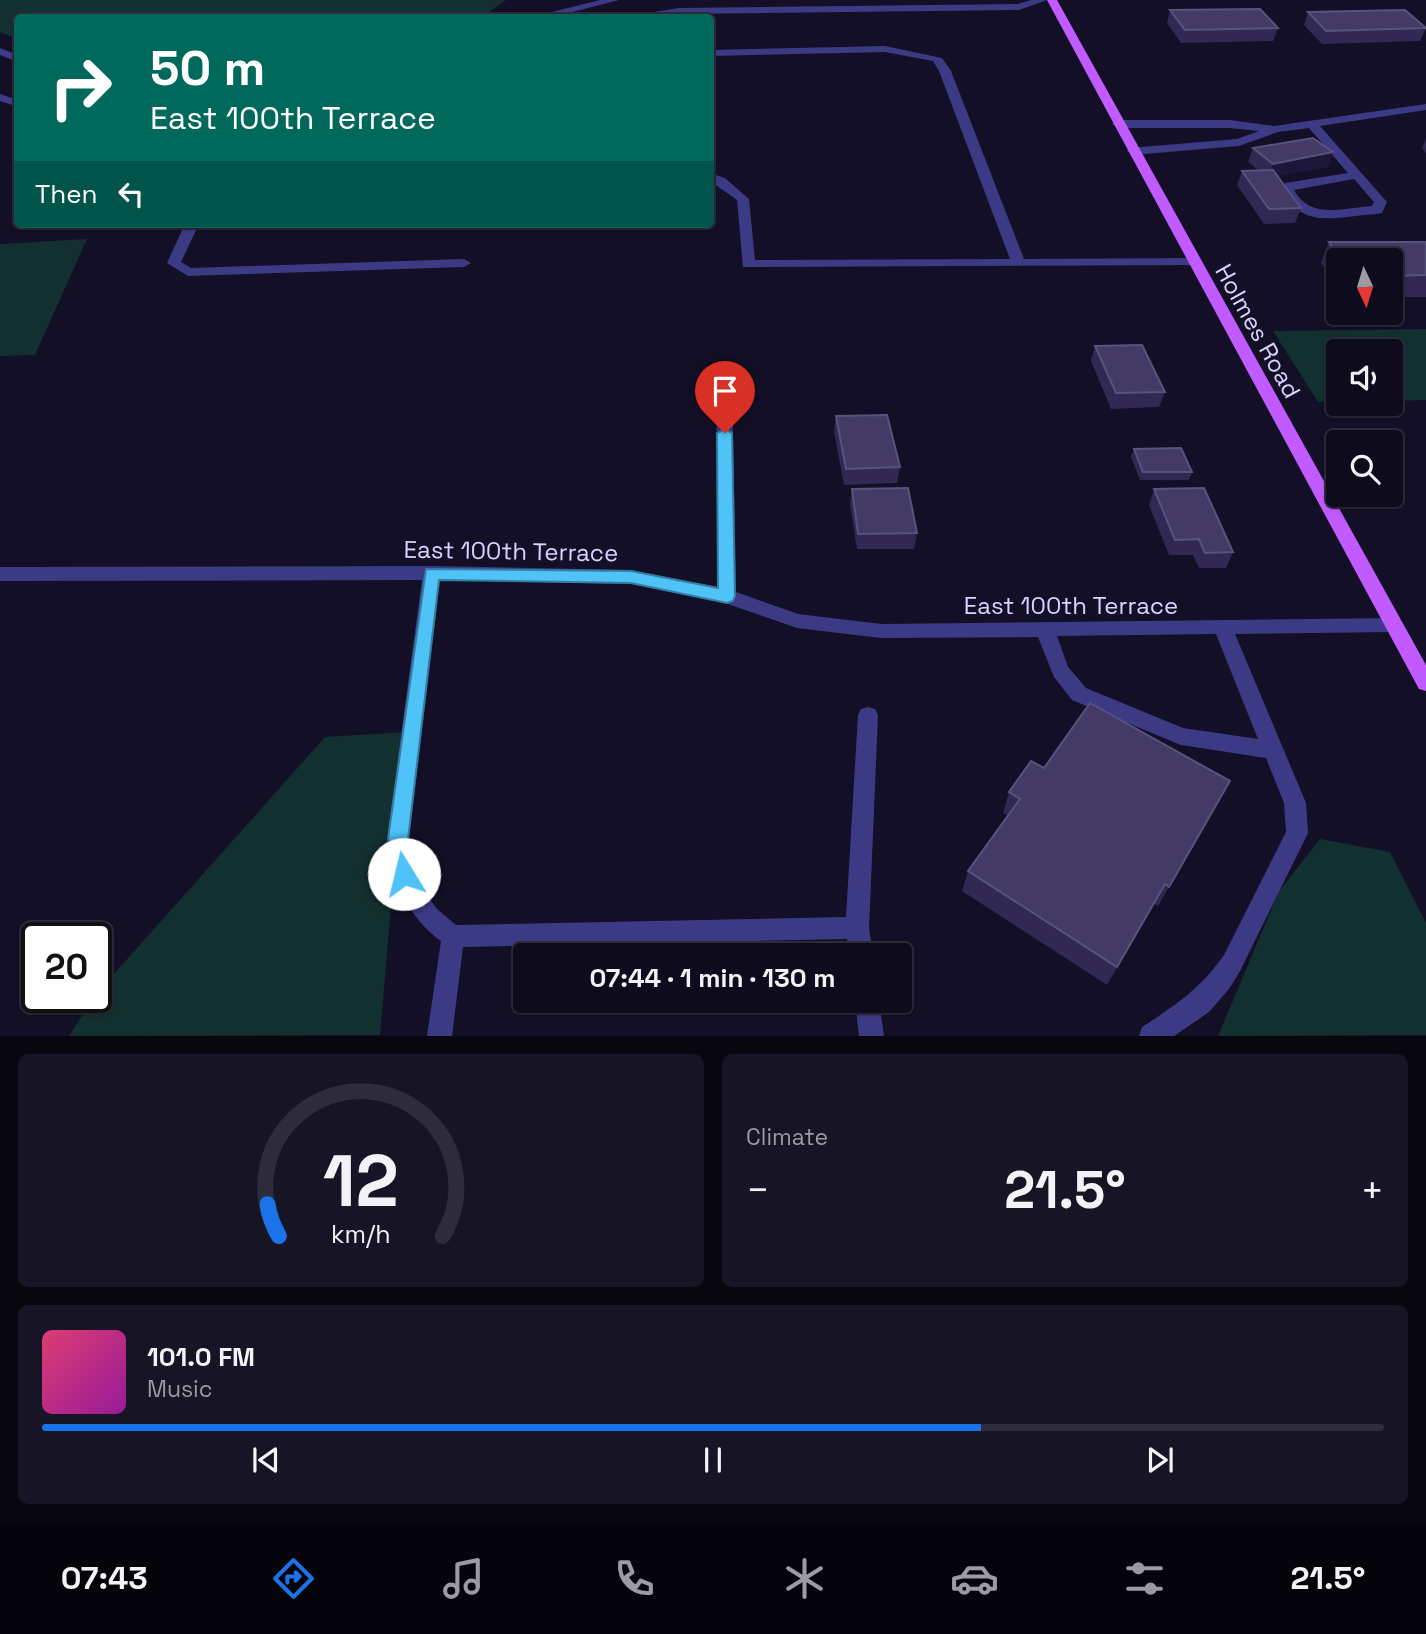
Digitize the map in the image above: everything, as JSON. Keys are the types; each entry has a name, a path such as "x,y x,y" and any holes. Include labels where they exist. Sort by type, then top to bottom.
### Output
{"main road":[{"name":"Holmes Road","path":"1052,0 1426,683"}],"street":[{"path":"551,14 616,0"},
{"path":"655,14 679,11 1019,7 1042,0"},
{"path":"714,53 884,48 937,58 945,71 1019,262"},
{"path":"1133,151 1239,142 1276,129 1426,107"},
{"path":"1118,124 1230,124 1276,129"},
{"path":"1312,124 1381,202 1377,210 1311,214 1296,205 1288,190 1290,186 1357,175"},
{"path":"714,178 743,199 748,264 1194,262"},
{"path":"190,228 174,263 188,272 464,263"},
{"path":"724,379 727,596"},
{"path":"432,573 398,839 404,874 431,922 453,936 858,928"},
{"name":"East 100th Terrace","path":"0,574 432,573 631,577 727,596 797,621 881,631 1392,625"},
{"path":"1045,628 1059,670 1066,682 1079,694 1181,736 1274,750"},
{"path":"1151,1035 1200,1003 1220,981 1297,833 1296,803 1223,629"},
{"path":"860,943 858,928 868,715"},
{"path":"439,1035 453,936"},
{"path":"869,1013 872,1035"}],"green space":[{"path":"0,0 506,0 487,14 14,14 14,38 0,32"},
{"path":"87,239 35,355 0,356 0,244"},
{"path":"1426,329 1426,400 1403,401 1403,339 1326,339 1326,402 1318,402 1273,331"},
{"path":"406,732 380,1035 69,1036 84,1013 112,1013 112,976 325,737"},
{"path":"1320,839 1390,852 1426,923 1426,1035 1218,1036 1279,891"}],"building":[{"path":"1260,9 1278,28 1185,30 1170,10"},
{"path":"1405,10 1426,28 1326,31 1308,12"},
{"path":"1313,138 1333,152 1273,164 1253,148"},
{"path":"1273,170 1301,208 1269,209 1242,171"},
{"path":"1329,242 1426,242 1426,275 1404,276 1404,248 1333,248"},
{"path":"1142,345 1165,392 1116,393 1095,346"},
{"path":"887,415 900,467 846,469 836,416"},
{"path":"1181,448 1192,472 1143,472 1134,449"},
{"path":"908,488 917,533 858,534 852,489"},
{"path":"1204,488 1233,552 1205,553 1199,539 1175,540 1154,489"},
{"path":"1090,703 1230,781 1169,887 1165,884 1117,967 968,871 1020,799 1009,792 1031,761 1044,768"}],"route":[{"path":"404,874 398,839 432,573 631,577 727,596 725,433"}]}
